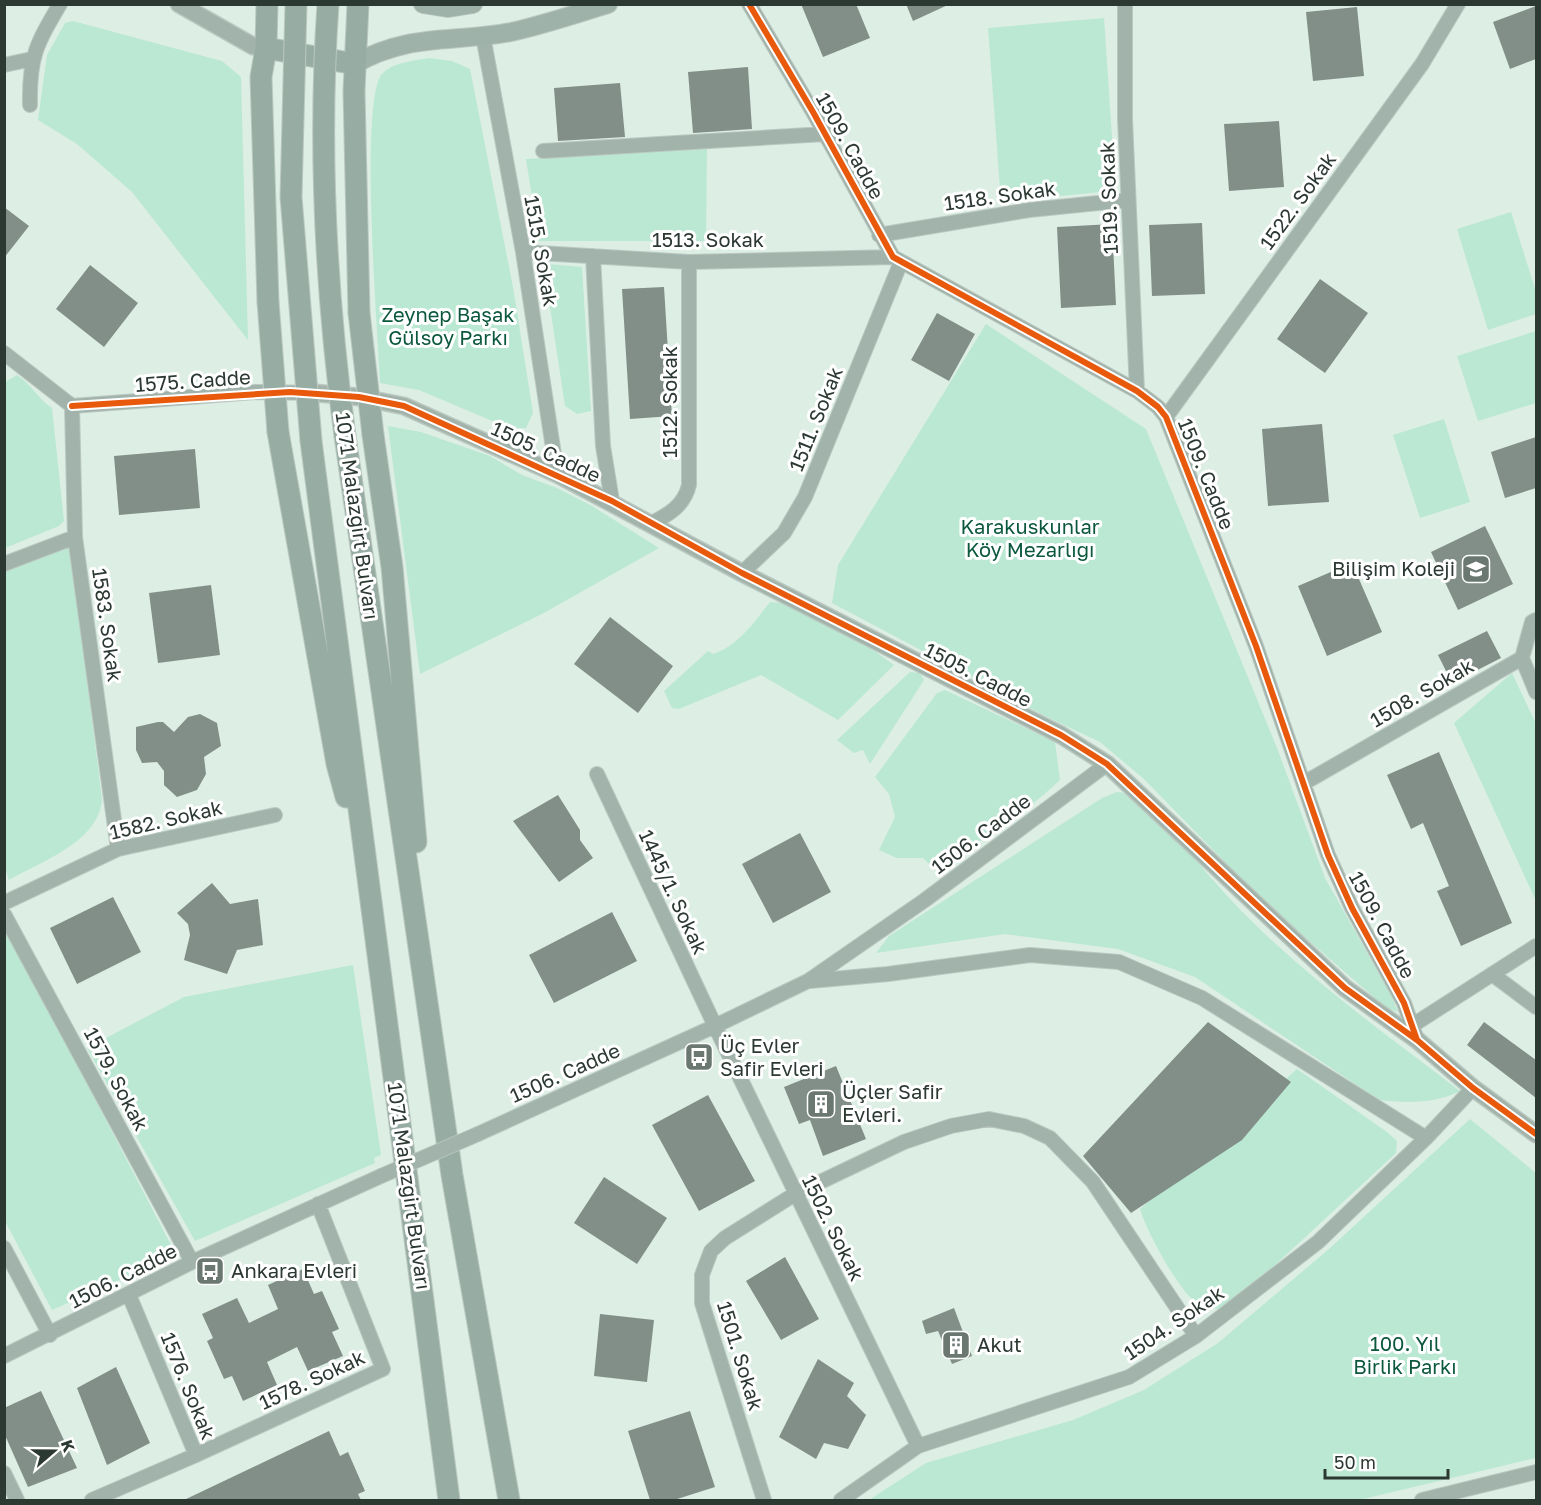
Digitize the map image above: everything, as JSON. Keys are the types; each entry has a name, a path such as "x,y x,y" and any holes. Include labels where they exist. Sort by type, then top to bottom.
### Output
{"main road":[{"name":"1071 Malazgirt Bulvarı","path":"267,4 266,48 261,77 268,302 278,432 337,764 368,873"},
{"name":"1071 Malazgirt Bulvarı","path":"296,4 291,197 311,441 449,1500"},
{"name":"1071 Malazgirt Bulvarı","path":"328,4 325,130 326,241 337,373 418,953 452,1175 508,1500"},
{"name":"1071 Malazgirt Bulvarı","path":"358,4 355,64 359,313 373,435 392,567 419,871 418,953"},
{"path":"423,4 448,8 473,4"},
{"path":"266,48 355,64 377,51 405,43 512,32 608,4"}],"street":[{"path":"30,105 32,59 37,43 60,4"},
{"path":"179,4 253,46 266,48"},
{"name":"1509. Cadde","path":"749,4 825,134 879,235 897,260 1137,390 1158,407 1166,417 1256,646 1338,879 1394,982 1415,1032"},
{"name":"1519. Sokak","path":"1125,4 1128,200 1137,390"},
{"name":"1522. Sokak","path":"1166,417 1422,64 1458,4"},
{"name":"1515. Sokak","path":"483,36 523,252 557,474"},
{"path":"4,65 32,59"},
{"path":"543,151 825,134"},
{"name":"1518. Sokak","path":"879,235 1029,210 1128,200"},
{"name":"1513. Sokak","path":"523,252 689,262 897,260"},
{"path":"593,256 603,446 612,501"},
{"name":"1511. Sokak","path":"741,573 784,533 805,497 897,260"},
{"name":"1512. Sokak","path":"650,524 678,506 686,496 689,485 689,262"},
{"path":"5,356 72,406"},
{"name":"1575. Cadde","path":"72,406 256,392 316,393"},
{"name":"1505. Cadde","path":"316,393 358,397 404,406 557,474 612,501 741,573 1061,735 1107,764 1345,988 1415,1032 1473,1088 1536,1134"},
{"name":"1583. Sokak","path":"72,406 75,537 118,849"},
{"path":"4,564 75,537"},
{"path":"1536,620 1532,622 1522,658 1536,692"},
{"name":"1508. Sokak","path":"1304,783 1522,658"},
{"name":"1506. Cadde","path":"4,1356 192,1262 715,1026 808,981 925,900 1107,764"},
{"name":"1445/1. Sokak","path":"597,774 715,1026"},
{"name":"1582. Sokak","path":"4,903 118,849 275,815"},
{"name":"1579. Sokak","path":"4,914 192,1262"},
{"path":"1415,1032 1492,974 1536,946"},
{"path":"808,981 888,974 1030,955 1119,962 1202,998 1426,1138"},
{"path":"1492,974 1536,1007"},
{"name":"1502. Sokak","path":"715,1026 918,1446"},
{"name":"1504. Sokak","path":"841,1500 918,1446 1129,1377 1196,1336 1318,1242 1426,1138 1473,1088"},
{"name":"1501. Sokak","path":"764,1500 702,1303 702,1275 711,1251 725,1238 795,1194 904,1142 951,1126 989,1119 1024,1126 1050,1138 1093,1182 1196,1336"},
{"name":"1578. Sokak","path":"196,1455 383,1369 318,1204"},
{"path":"4,1248 50,1335"},
{"name":"1576. Sokak","path":"92,1500 196,1455 129,1295"},
{"path":"1422,1500 1536,1472"},
{"path":"4,1473 17,1500"}],"green space":[{"path":"1104,18 1115,181 1101,192 1001,202 988,28"},
{"path":"73,21 222,61 241,77 248,340 132,192 77,144 38,120 47,55 65,23"},
{"name":"Zeynep Başak Gülsoy Parkı","path":"429,58 452,61 470,69 513,287 533,413 526,428 511,429 419,390 380,383 371,171 375,93 382,74 387,70 404,63"},
{"path":"707,149 706,241 539,241 526,159"},
{"path":"1511,212 1536,292 1536,314 1488,330 1457,229"},
{"path":"548,264 582,267 591,411 577,414 565,406 544,267"},
{"name":"Karakuskunlar Köy Mezarlığı","path":"986,324 1146,429 1277,748 1325,878 1392,997 1398,1012 1385,1007 1261,899 1144,779 1100,742 1047,717 832,603 838,565"},
{"path":"1536,331 1536,403 1478,421 1457,356"},
{"path":"17,375 52,408 64,521 59,526 5,548 5,382"},
{"path":"1444,419 1470,502 1420,518 1393,435"},
{"path":"388,426 421,432 490,456 522,475 557,488 592,506 659,548 542,614 420,674"},
{"path":"62,547 68,548 71,555 102,799 91,827 80,839 9,880 5,868 5,570"},
{"path":"770,602 802,609 818,617 851,635 894,665 838,720 761,675 679,709 672,708 664,691 708,651 713,654 731,645 752,625"},
{"path":"910,672 920,673 924,680 870,764 863,750 854,753 837,740"},
{"path":"1512,673 1536,724 1536,901 1454,723"},
{"path":"945,690 1055,742 1060,780 999,828 933,868 923,858 897,858 879,850 895,817 889,794 875,777 937,693"},
{"path":"1117,792 1127,795 1153,815 1182,844 1240,910 1269,938 1363,1017 1460,1091 1420,1102 1379,1100 1195,977 1118,949 1005,934 876,953 889,936 1102,798"},
{"path":"4,924 172,1247 169,1258 52,1310 5,1221"},
{"path":"353,965 381,1155 374,1158 375,1163 195,1241 87,1048 184,997"},
{"path":"1297,1069 1387,1132 1397,1141 1396,1153 1259,1280 1218,1309 1202,1305 1189,1296 1175,1278 1154,1242 1140,1209"},
{"name":"100. Yıl Birlik Parkı","path":"1470,1119 1536,1173 1536,1458 1359,1500 869,1500 926,1463 1073,1420 1144,1390 1218,1343 1329,1249"}],"building":[{"path":"801,4 856,4 870,38 823,57"},
{"path":"906,4 950,4 913,21"},
{"path":"1536,6 1536,59 1510,69 1493,22"},
{"path":"1357,7 1364,76 1313,81 1306,12"},
{"path":"748,67 752,129 693,133 688,72"},
{"path":"620,83 625,137 558,141 554,88"},
{"path":"1279,121 1284,187 1229,191 1224,124"},
{"path":"4,207 29,226 4,258"},
{"path":"1202,223 1205,294 1152,296 1149,225"},
{"path":"1112,224 1116,305 1061,308 1057,227"},
{"path":"90,265 138,303 104,347 56,309"},
{"path":"1320,279 1368,313 1325,373 1277,339"},
{"path":"664,287 672,416 630,419 622,289"},
{"path":"937,313 975,334 949,381 911,360"},
{"path":"1322,424 1329,502 1268,506 1262,429"},
{"path":"1536,437 1536,488 1505,498 1491,452"},
{"path":"195,449 200,508 119,515 114,456"},
{"path":"1485,526 1513,584 1458,610 1431,552"},
{"path":"1352,563 1382,632 1327,656 1298,586"},
{"path":"211,585 220,655 158,663 149,593"},
{"path":"610,617 673,666 638,713 574,664"},
{"path":"1487,631 1501,658 1452,683 1438,655"},
{"path":"200,714 217,723 221,746 204,757 206,774 197,790 177,797 164,785 164,771 157,762 142,763 136,750 136,727 163,722 174,732 188,717"},
{"path":"1439,752 1512,923 1461,946 1437,891 1449,886 1423,823 1411,829 1387,775"},
{"path":"558,795 580,830 580,840 593,858 559,882 513,821"},
{"path":"800,833 831,892 773,923 742,864"},
{"path":"212,883 230,904 258,899 263,945 237,950 227,974 184,960 190,935 188,924 177,913"},
{"path":"113,897 141,952 77,984 50,928"},
{"path":"612,912 637,961 554,1003 529,955"},
{"path":"1208,1022 1291,1082 1242,1140 1131,1213 1083,1156"},
{"path":"1484,1022 1536,1060 1536,1098 1467,1045"},
{"name":"Üçler Safir Evleri.","path":"836,1066 866,1139 823,1156 810,1120 799,1124 784,1087"},
{"path":"708,1095 755,1181 699,1211 652,1125"},
{"path":"604,1177 667,1218 637,1264 574,1223"},
{"path":"785,1257 819,1319 781,1340 746,1281"},
{"path":"303,1269 314,1294 322,1291 339,1329 332,1332 343,1356 308,1371 297,1347 267,1362 277,1385 243,1401 232,1376 224,1379 207,1341 213,1338 202,1314 237,1298 249,1323 278,1309 268,1285"},
{"name":"Akut","path":"954,1308 972,1356 952,1364 938,1331 926,1334 922,1321"},
{"path":"600,1314 654,1320 647,1382 594,1376"},
{"path":"818,1359 854,1383 847,1396 866,1415 848,1449 824,1443 816,1459 779,1437"},
{"path":"116,1367 150,1443 107,1465 77,1388"},
{"path":"41,1391 77,1468 28,1487 4,1433 4,1408"},
{"path":"690,1411 715,1487 674,1500 650,1500 628,1431"},
{"path":"329,1431 340,1456 348,1452 365,1491 358,1494 361,1500 184,1500"}],"cycle path":[{"path":"749,4 813,112 893,257 1137,391 1158,407 1166,417 1256,646 1328,855 1352,908 1404,1003 1417,1040"},
{"path":"72,406 290,392 359,397 404,406 612,501 742,573 1061,735 1107,764 1345,988 1417,1040 1473,1088 1536,1134"}],"place":[{"name":"Bilişim Koleji","path":"1476,569"},
{"name":"Üç Evler Safir Evleri","path":"699,1057"},
{"name":"Üçler Safir Evleri.","path":"821,1104"},
{"name":"Ankara Evleri","path":"210,1271"},
{"name":"Akut","path":"956,1345"}]}
